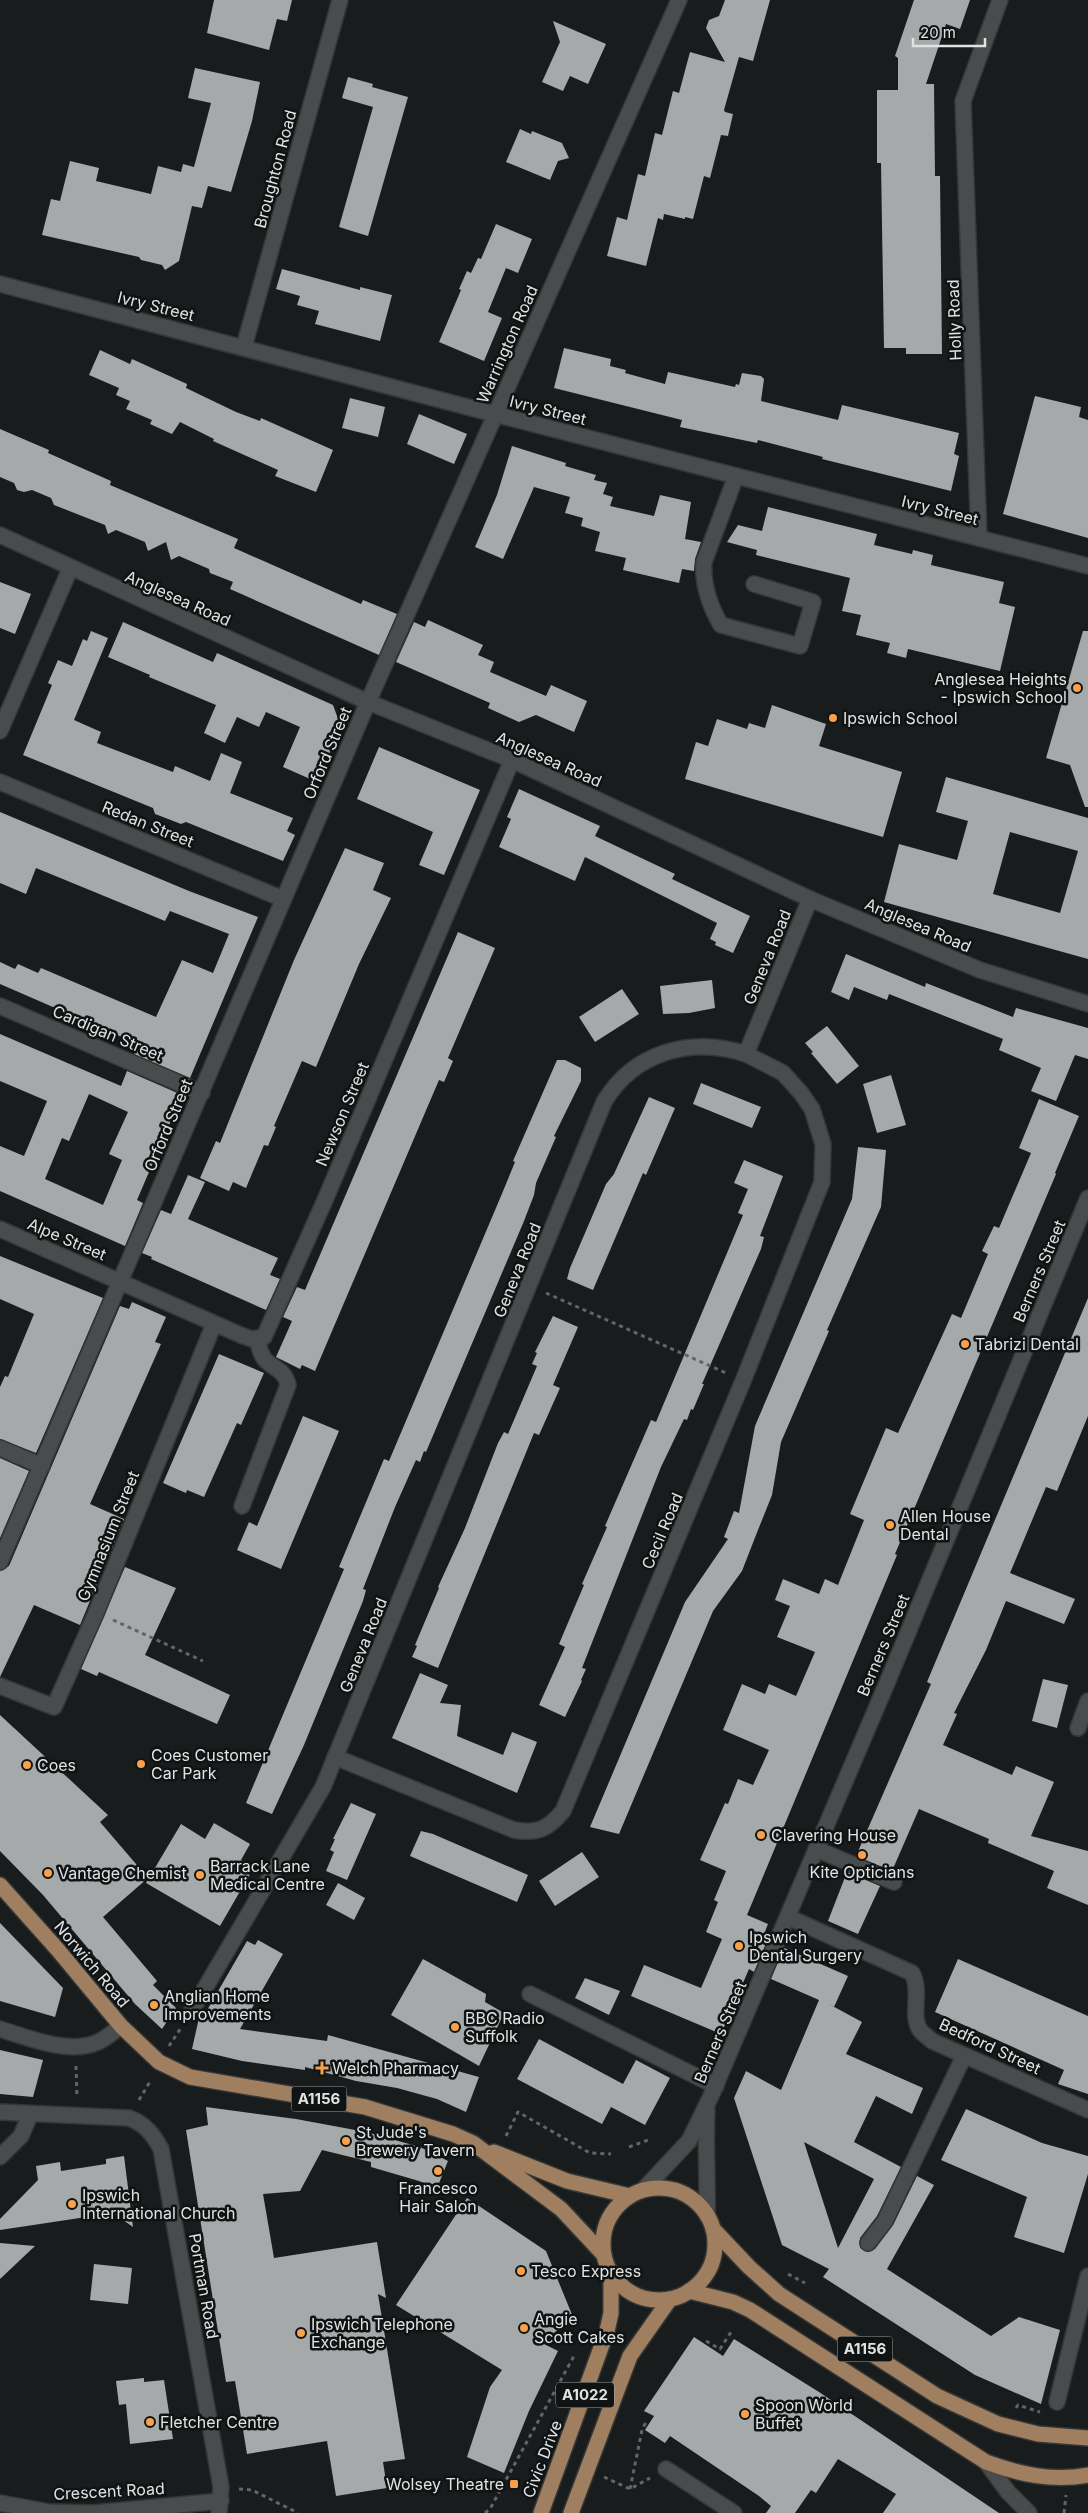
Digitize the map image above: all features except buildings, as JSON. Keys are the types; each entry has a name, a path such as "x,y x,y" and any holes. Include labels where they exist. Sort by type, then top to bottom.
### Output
{"main road":[{"name":"Norwich Road","path":"0,1885 58,1950 121,2026 159,2062"},
{"name":"A1156","path":"159,2062 177,2072 201,2079 365,2106 419,2122 477,2145"},
{"path":"477,2145 567,2181 637,2192 673,2190 687,2195 698,2204 710,2223 715,2247 711,2264 703,2279 689,2291 670,2299 653,2300 637,2296 622,2287 611,2274 604,2255 603,2235 610,2216 637,2192"},
{"path":"477,2145 561,2209 604,2255"},
{"name":"A1156","path":"710,2223 749,2267 779,2294 937,2396 998,2424 1038,2434 1088,2438"},
{"name":"Civic Drive","path":"540,2513 607,2331 611,2313 611,2274"},
{"name":"A1156","path":"689,2291 732,2302 750,2310 986,2462 1007,2470 1048,2478 1069,2479 1088,2475"},
{"name":"A1022","path":"571,2513 630,2356 670,2299"}],"street":[{"name":"Broughton Road","path":"244,347 340,0"},
{"name":"Warrington Road","path":"368,702 679,0"},
{"name":"Holly Road","path":"979,538 963,101 1000,0"},
{"name":"Ivry Street","path":"0,284 494,414 1088,566"},
{"path":"736,476 704,562 703,576 713,612 721,625 800,646 813,602 754,584"},
{"name":"Anglesea Road","path":"0,535 70,569 368,702 512,760 810,899 980,970 1088,1004"},
{"path":"0,731 70,569"},
{"name":"Orford Street","path":"0,1562 368,702"},
{"name":"Newson Street","path":"258,1339 264,1336 271,1322 512,760"},
{"name":"Redan Street","path":"0,782 283,898"},
{"name":"Geneva Road","path":"191,2012 323,1787 604,1102 614,1086 627,1072 643,1062 678,1050 713,1047 746,1054 810,899"},
{"name":"Cardigan Street","path":"0,1006 202,1093"},
{"name":"Cecil Road","path":"335,1757 514,1830 531,1832 555,1821 563,1811 743,1381 818,1193 824,1166 823,1144 812,1110 801,1093 783,1073 746,1054"},
{"name":"Berners Street","path":"637,2192 689,2140 716,2086 1088,1198"},
{"name":"Alpe Street","path":"0,1229 120,1281"},
{"path":"120,1281 214,1324 243,1336 258,1339 259,1354 267,1363 287,1377 288,1385 242,1506"},
{"name":"Gymnasium Street","path":"0,1686 54,1707 96,1613 214,1324"},
{"path":"0,1448 42,1466"},
{"path":"1078,1728 1088,1701"},
{"path":"816,1850 894,1882"},
{"name":"Bedford Street","path":"788,1918 912,1973 918,1988 917,2014 920,2030 932,2041 1088,2110"},
{"path":"530,1994 716,2086"},
{"path":"0,2029 51,2043 78,2046 100,2041 121,2026"},
{"path":"868,2242 885,2221 964,2056"},
{"name":"Berners Street","path":"707,2104 705,2144 710,2223"},
{"name":"Portman Road","path":"0,2112 30,2115 114,2116 129,2118 147,2128 161,2150 220,2500"},
{"path":"0,2157 21,2136 30,2115"},
{"path":"1057,2402 1088,2277"},
{"path":"986,2462 1008,2492 1029,2513"},
{"path":"666,2469 734,2513"},
{"name":"Crescent Road","path":"0,2504 49,2512 94,2513 220,2500"}],"path":[{"path":"530,1286 743,1381"},
{"path":"96,1613 203,1661"},
{"path":"129,2118 159,2062 191,2012"},
{"path":"76,2063 77,2097"},
{"path":"499,2133 506,2136 518,2112 590,2153 610,2154"},
{"path":"629,2147 651,2139"},
{"path":"785,2272 805,2283"},
{"path":"706,2340 720,2349 733,2329"},
{"path":"485,2513 490,2509 574,2356"},
{"path":"1018,2405 1043,2412"},
{"path":"630,2490 642,2430 648,2420"},
{"path":"588,2468 630,2490"},
{"path":"630,2490 666,2469"},
{"path":"220,2500 252,2490 298,2513"}],"place":[{"name":"Anglesea Heights - Ipswich School","path":"1077,688"},
{"name":"Ipswich School","path":"833,718"},
{"name":"Tabrizi Dental","path":"965,1344"},
{"name":"Allen House Dental","path":"890,1525"},
{"name":"Coes Customer Car Park","path":"141,1764"},
{"name":"Coes","path":"27,1765"},
{"name":"Clavering House","path":"761,1835"},
{"name":"Kite Opticians","path":"862,1855"},
{"name":"Vantage Chemist","path":"48,1873"},
{"name":"Barrack Lane Medical Centre","path":"200,1875"},
{"name":"Ipswich Dental Surgery","path":"739,1946"},
{"name":"Anglian Home Improvements","path":"154,2005"},
{"name":"BBC Radio Suffolk","path":"455,2027"},
{"name":"Welch Pharmacy","path":"322,2068"},
{"name":"St Jude's Brewery Tavern","path":"346,2141"},
{"name":"Francesco Hair Salon","path":"438,2171"},
{"name":"Ipswich International Church","path":"72,2204"},
{"name":"Tesco Express","path":"521,2271"},
{"name":"Angie Scott Cakes","path":"524,2328"},
{"name":"Ipswich Telephone Exchange","path":"301,2333"},
{"name":"Spoon World Buffet","path":"745,2414"},
{"name":"Fletcher Centre","path":"150,2422"},
{"name":"Wolsey Theatre","path":"514,2484"}]}
